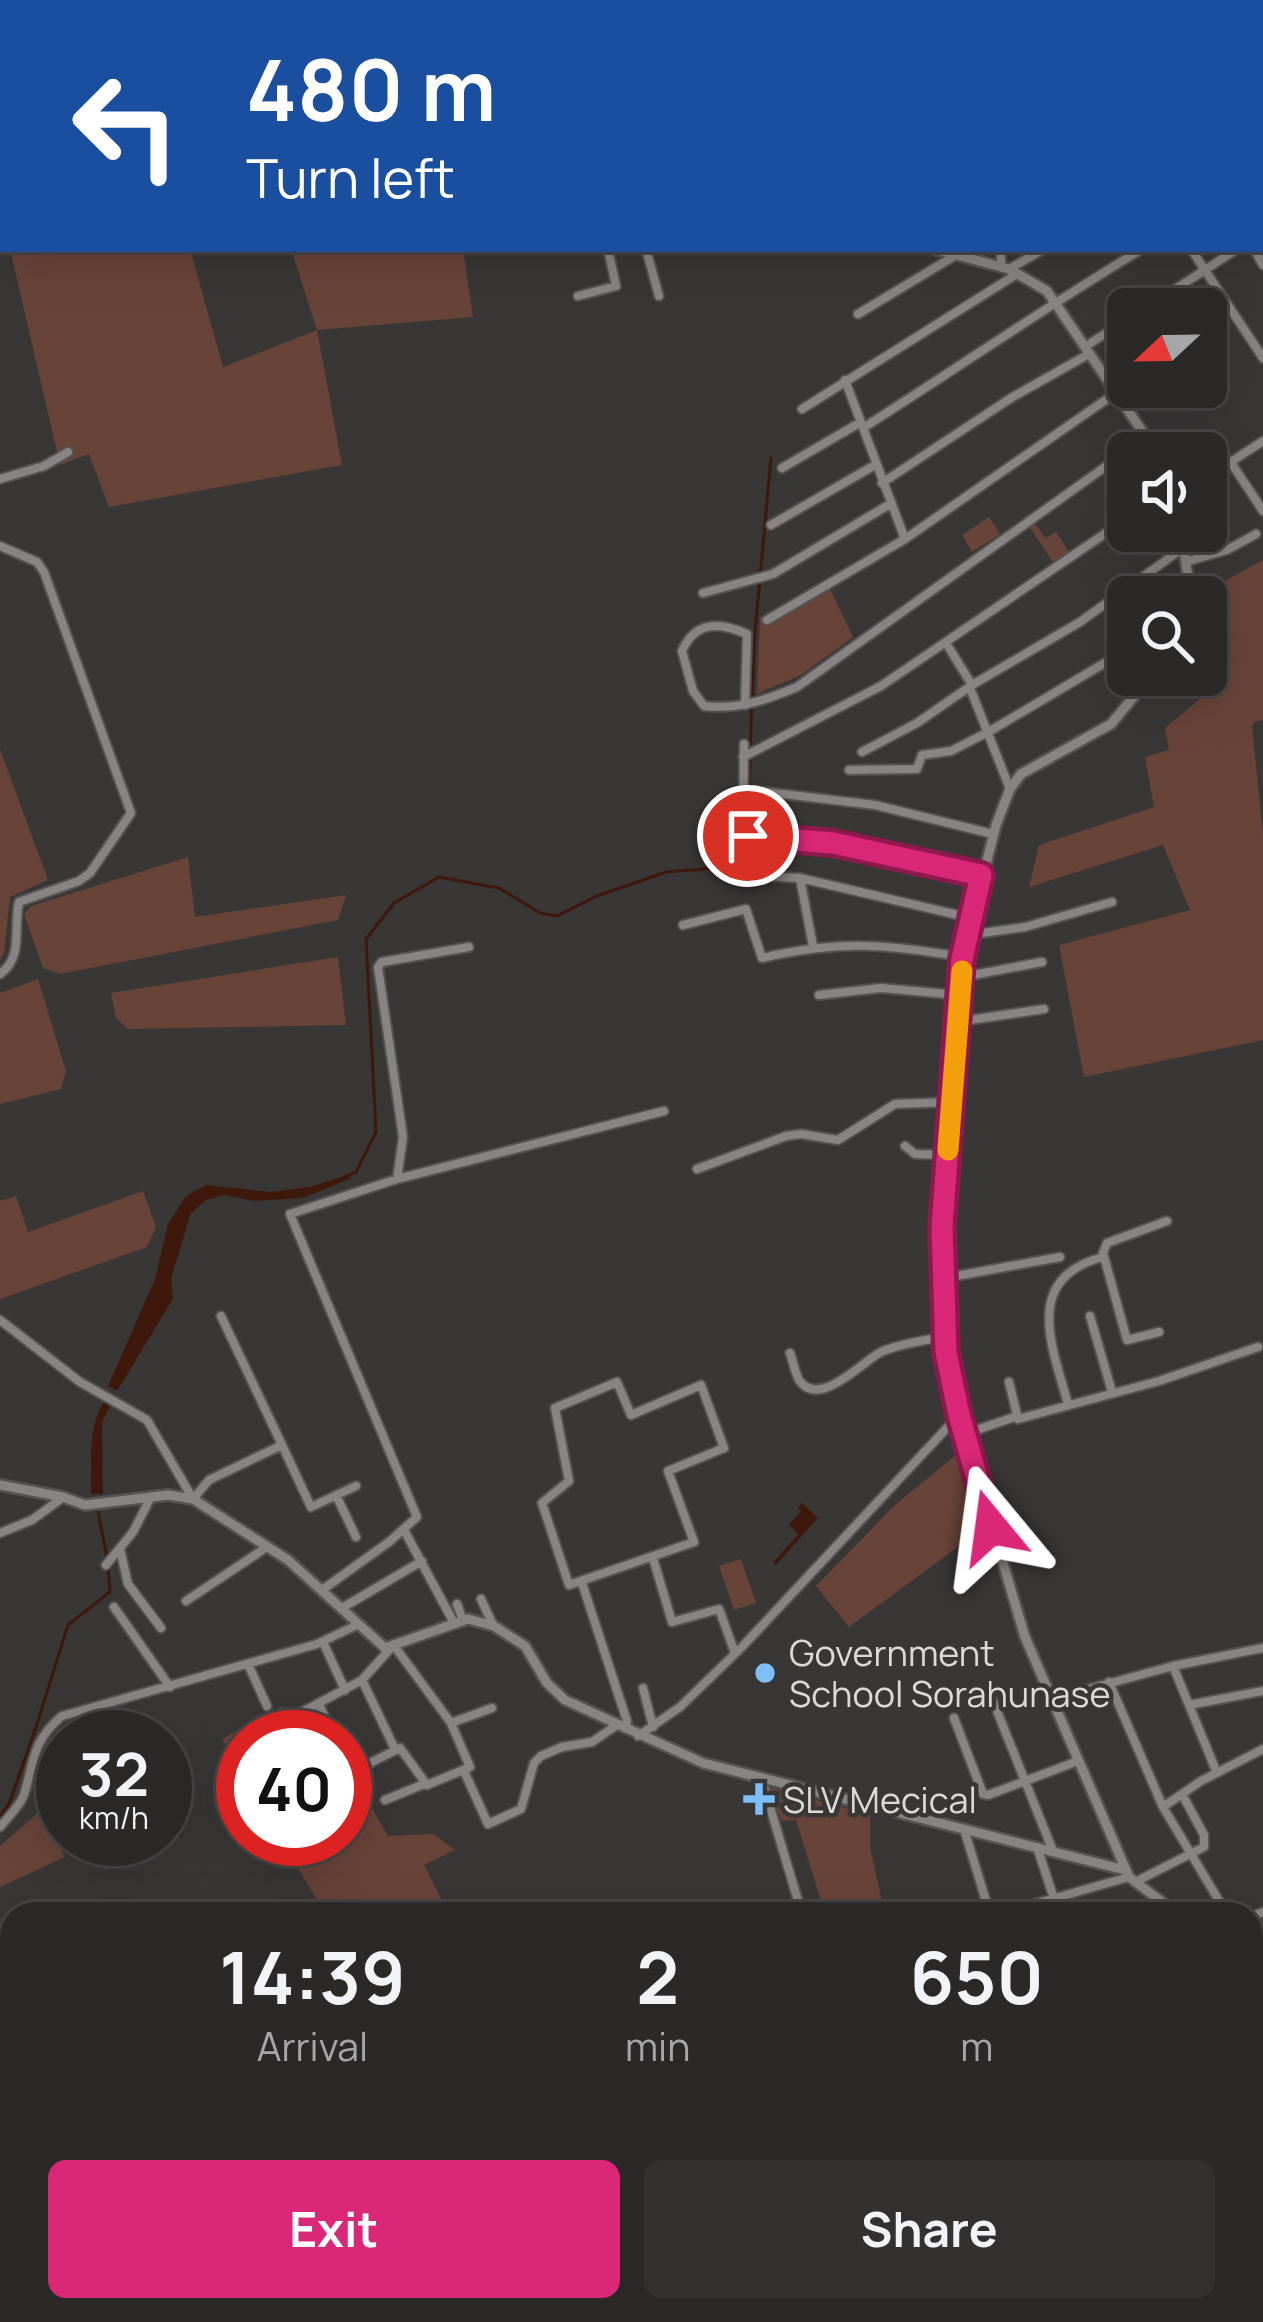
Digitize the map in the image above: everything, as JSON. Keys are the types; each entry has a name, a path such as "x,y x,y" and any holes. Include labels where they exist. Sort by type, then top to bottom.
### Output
{"street":[{"path":"578,296 616,286 609,252"},
{"path":"647,252 659,296"},
{"path":"948,252 1037,283 1107,378"},
{"path":"1002,252 1009,270"},
{"path":"802,409 1038,252"},
{"path":"782,468 995,345 1054,301 1137,252"},
{"path":"1193,252 1263,358"},
{"path":"1177,288 1233,252"},
{"path":"858,314 957,254"},
{"path":"883,483 1107,336"},
{"path":"845,380 904,539"},
{"path":"767,620 904,539 1107,399"},
{"path":"1227,462 1263,441"},
{"path":"0,478 44,466 68,452"},
{"path":"1230,460 1263,511"},
{"path":"771,525 875,465"},
{"path":"745,705 748,634 723,624 703,626 688,638 682,651 693,691 704,706 731,709 745,705 797,687 1107,465"},
{"path":"703,593 773,574 890,504"},
{"path":"743,757 832,714 1107,532"},
{"path":"1185,562 1227,550 1256,535"},
{"path":"0,546 37,562 44,572 130,813 90,873 20,902 16,954 0,974"},
{"path":"862,752 1080,622 1177,552"},
{"path":"1184,552 1187,576"},
{"path":"946,643 971,687 1010,789"},
{"path":"850,770 913,770 922,755 951,751 1107,662"},
{"path":"1130,1877 1019,1618 959,1415 945,1336 942,1226 963,957 993,834 1010,789 1038,761 1111,724 1136,696"},
{"path":"744,744 743,827 748,836 833,843 981,875"},
{"path":"758,791 875,805 993,834"},
{"path":"760,876 800,878 971,917"},
{"path":"800,878 814,946"},
{"path":"967,935 1025,927 1112,902"},
{"path":"682,925 746,909 762,958 814,946 862,943 963,957"},
{"path":"397,1179 403,1137 377,967 382,962 469,947"},
{"path":"962,977 1042,962"},
{"path":"819,995 881,988 959,994"},
{"path":"956,1022 1044,1009"},
{"path":"697,1169 786,1136 838,1140 895,1104 951,1102"},
{"path":"322,1590 417,1517 290,1214 397,1179 664,1111"},
{"path":"905,1146 915,1154 947,1156"},
{"path":"1159,1332 1127,1340 1103,1257 1107,1243 1166,1221"},
{"path":"945,1278 1060,1257"},
{"path":"1068,1404 1046,1326 1048,1312 1070,1271 1103,1257"},
{"path":"220,1316 311,1507 356,1486"},
{"path":"1090,1316 1112,1392"},
{"path":"0,1320 80,1382 146,1420 193,1499"},
{"path":"790,1353 800,1382 808,1388 822,1387 845,1380 880,1352 945,1336"},
{"path":"1009,1382 1018,1420 1160,1382 1258,1347"},
{"path":"617,1382 631,1415 701,1384 724,1448 668,1471 694,1542 582,1582 569,1586 542,1503 568,1481 555,1408 617,1382"},
{"path":"638,1736 735,1653 959,1415"},
{"path":"965,1434 1018,1416"},
{"path":"193,1499 209,1480 282,1445"},
{"path":"0,1485 85,1505 168,1495 193,1499 268,1546 322,1590 372,1639 392,1648 452,1723 470,1763 464,1771 386,1800"},
{"path":"336,1496 356,1537"},
{"path":"0,1534 43,1514 64,1497"},
{"path":"109,1562 151,1497"},
{"path":"404,1531 458,1622"},
{"path":"186,1601 268,1546"},
{"path":"120,1549 128,1584 161,1628"},
{"path":"653,1558 672,1622 719,1610 735,1653"},
{"path":"342,1608 422,1561"},
{"path":"464,1771 488,1824 496,1824 521,1809 534,1762 541,1756 592,1742 627,1721 582,1582"},
{"path":"481,1599 494,1626"},
{"path":"457,1604 458,1622"},
{"path":"114,1607 170,1687"},
{"path":"307,1710 362,1680 392,1648 458,1622 494,1626 525,1646 556,1693 638,1736 703,1762 1053,1851 1130,1877 1162,1902"},
{"path":"0,1826 23,1798 26,1770 43,1736 62,1715 248,1664 322,1641 357,1624"},
{"path":"322,1641 345,1690"},
{"path":"1052,1699 1173,1666 1263,1648"},
{"path":"248,1664 267,1706"},
{"path":"1173,1666 1216,1772"},
{"path":"362,1680 393,1745"},
{"path":"1109,1682 1163,1807 1219,1902"},
{"path":"643,1688 653,1727"},
{"path":"1189,1706 1263,1691"},
{"path":"993,1701 1053,1851"},
{"path":"319,1704 322,1710"},
{"path":"452,1723 492,1708"},
{"path":"953,1718 983,1794 1078,1761"},
{"path":"372,1762 402,1748 424,1784"},
{"path":"1163,1807 1216,1772 1263,1749"},
{"path":"761,1777 798,1902"},
{"path":"1034,1902 1130,1877 1204,1847 1204,1835 1182,1795"},
{"path":"964,1828 986,1902"},
{"path":"1037,1847 1054,1902"}],"shaded area":[{"path":"11,252 191,252 223,367 317,330 342,465 109,507 89,454 60,465"},
{"path":"292,252 463,252 473,317 317,330"},
{"path":"989,517 1000,534 972,552 962,535"},
{"path":"1035,523 1045,538 1056,532 1069,552 1053,562 1030,528"},
{"path":"1263,560 1263,720 1252,727 1263,834 1263,1040 1084,1077 1059,945 1190,910 1163,845 1029,887 1039,845 1154,807 1145,757 1169,750 1165,728 1204,696 1227,696 1227,580"},
{"path":"826,581 853,637 801,675 757,694 760,618"},
{"path":"0,749 48,880 10,897 0,960"},
{"path":"188,857 195,917 346,895 338,920 60,974 43,968 24,914 31,906"},
{"path":"338,957 346,1025 128,1029 116,1018 111,993"},
{"path":"38,979 66,1071 61,1089 0,1104 0,993"},
{"path":"352,1178 302,1198 253,1201 225,1195 206,1200 191,1213 171,1278 173,1299 117,1391 108,1386 155,1279 168,1224 186,1196 206,1185 271,1192"},
{"path":"143,1191 156,1227 147,1247 0,1299 0,1201 16,1196 28,1232"},
{"path":"104,1402 111,1404 102,1423 103,1494 91,1494 93,1434"},
{"path":"956,1455 978,1532 849,1627 816,1586 895,1505"},
{"path":"802,1503 818,1518 776,1565 773,1563 798,1534 789,1525"},
{"path":"741,1559 756,1603 734,1610 719,1566"},
{"path":"768,1787 870,1814 870,1847 882,1902 821,1902 796,1820 782,1821"},
{"path":"372,1808 388,1836 433,1834 455,1850 424,1865 443,1902 318,1902 297,1866 372,1866"},
{"path":"36,1815 36,1866 46,1866 0,1887 0,1846"}],"waterway":[{"path":"750,749 771,458"},
{"path":"747,827 750,759"},
{"path":"344,1177 356,1172 376,1132 366,939 394,903 439,877 499,888 540,913 557,916 666,872 741,866 747,837"},
{"path":"98,1512 107,1557"},
{"path":"0,1816 9,1804 68,1625 110,1592 108,1567"}],"slow traffic":[{"path":"948,1150 962,971"}],"place":[{"name":"Government School Sorahunase","path":"765,1673"},
{"name":"SLV Mecical","path":"759,1799"}],"route":[{"path":"748,836 804,838 981,875 962,959 942,1226 946,1352 991,1527"}]}
